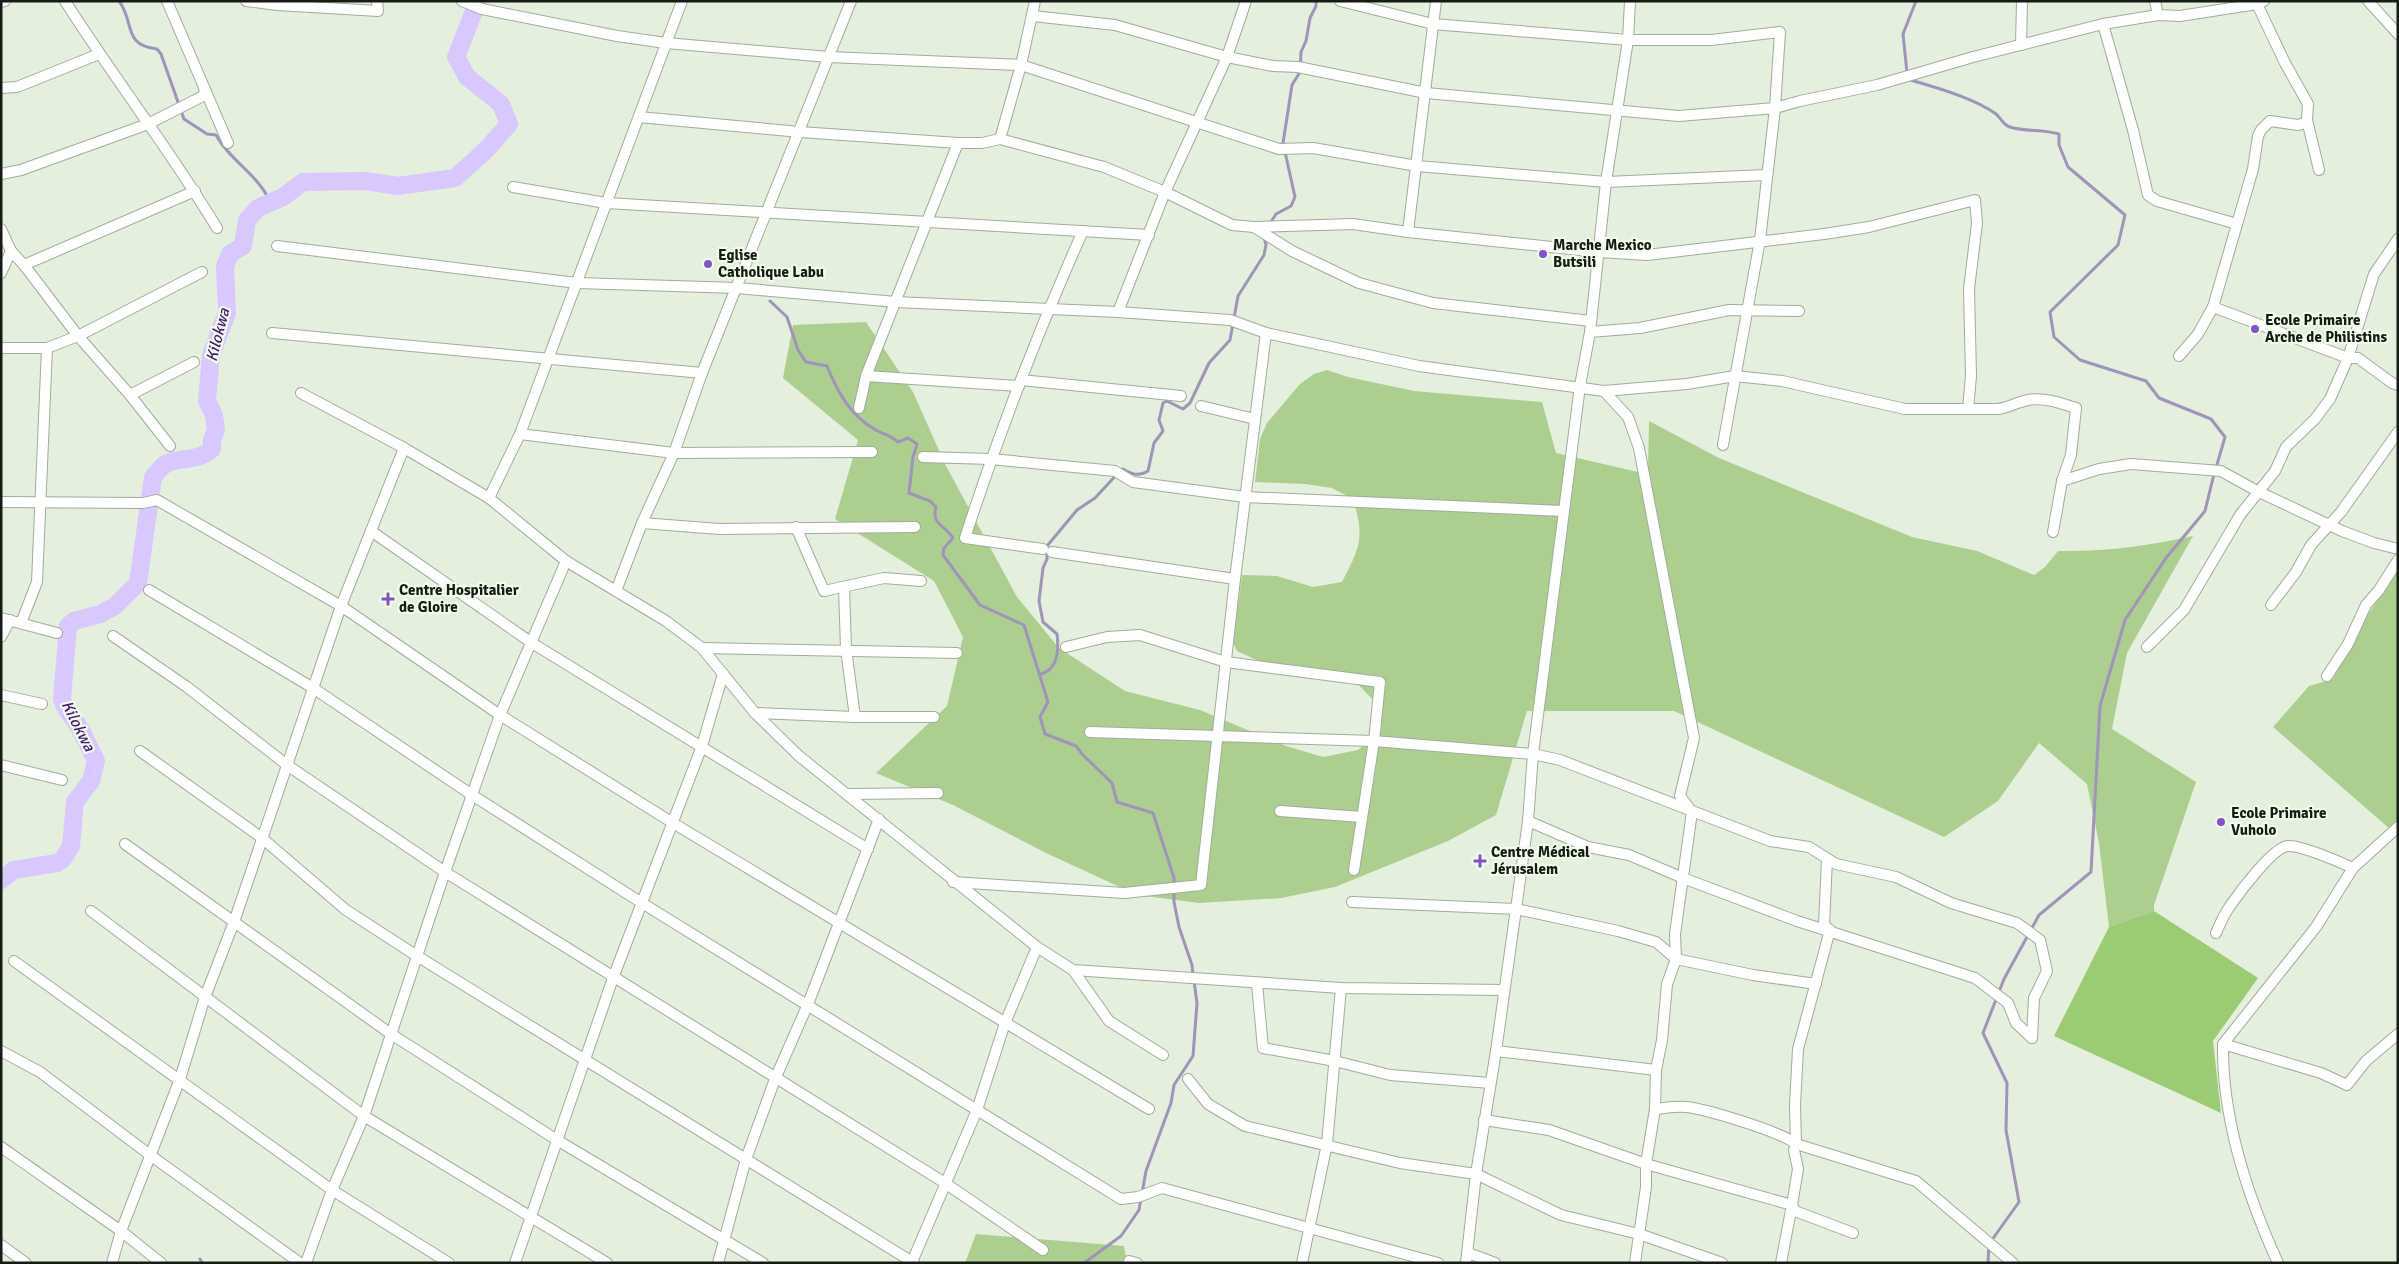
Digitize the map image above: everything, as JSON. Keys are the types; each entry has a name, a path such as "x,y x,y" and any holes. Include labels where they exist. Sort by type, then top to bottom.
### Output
{"street":[{"path":"65,1 99,54 195,192 217,228"},
{"path":"167,1 228,142"},
{"path":"246,1 277,5 378,10 377,1"},
{"path":"489,498 520,434 682,1"},
{"path":"616,591 642,523 674,453 702,373 851,1"},
{"path":"1000,139 1021,65 1035,1"},
{"path":"1118,312 1165,192 1198,124 1227,57 1246,1"},
{"path":"1340,1 1433,24 1628,40 1711,40 1780,32 1775,108 1760,240 1723,445"},
{"path":"1408,232 1436,1"},
{"path":"1494,1263 1467,1258 1476,1174 1496,1051 1528,821 1533,754 1580,386 1592,321 1606,182 1628,40 1630,1"},
{"path":"2020,45 2022,1"},
{"path":"2155,1 2158,15"},
{"path":"2368,1 2398,34"},
{"path":"465,2 482,9 617,36 666,43 828,57 1021,65 1198,124 1283,149 1313,148 1417,166 1606,182 1766,175"},
{"path":"1033,16 1115,25 1227,57 1273,66 1301,68 1426,93 1679,116 1775,108 1902,78 2103,24 2158,15 2180,16 2238,4 2261,3 2284,63 2308,104 2307,120 2319,170"},
{"path":"2103,24 2133,130 2148,195 2157,201 2237,224"},
{"path":"1,88 18,87 99,54"},
{"path":"1,174 21,170 148,124 203,96 206,93 204,87"},
{"path":"639,118 958,143 982,143 1000,139 1104,167 1165,192 1232,225 1254,227 1353,224 1408,232 1600,252 1647,254 1824,234 1869,227 1975,200 1977,223 1969,289 1971,376 1968,409"},
{"path":"2179,356 2198,334 2213,307 2253,169 2258,136 2261,130 2270,121 2298,125 2305,123 2307,120"},
{"path":"859,408 866,376 958,143"},
{"path":"513,187 606,203 1148,235"},
{"path":"24,265 195,192"},
{"path":"1254,227 1292,251 1359,283 1433,303 1592,321"},
{"path":"1,228 10,251 24,265 78,336 130,395 170,446"},
{"path":"1083,231 1048,308 990,459 965,538 1235,579"},
{"path":"2147,646 2184,610 2240,515 2274,471 2286,446 2315,419 2330,399 2348,358 2374,274 2398,239"},
{"path":"277,246 577,283 737,288 896,302 1118,312 1234,322 1266,333 1419,366 1580,386 1604,391 1687,384 1736,376 1782,381 1905,409 2008,408 2030,399 2056,401 2076,408 2071,455 2062,481 2053,532"},
{"path":"1,273 10,251"},
{"path":"1,348 47,348 78,336 202,272"},
{"path":"2213,307 2348,358 2358,358 2392,383 2398,385"},
{"path":"1590,332 1640,328 1748,308 1799,311"},
{"path":"272,333 702,373"},
{"path":"954,882 1124,893 1201,885 1244,498 1266,333"},
{"path":"21,623 37,582 47,348"},
{"path":"130,395 194,362"},
{"path":"866,376 1020,383 1181,396"},
{"path":"1604,391 1628,417 1644,468 1694,738 1680,796 1692,812 1675,934 1676,959 1667,984 1662,1040 1656,1070 1655,1109 1646,1164 1646,1187 1635,1263"},
{"path":"301,393 404,448 489,498 566,561 666,621 702,648 756,713 799,756 1037,947 1073,970 1109,1021 1163,1055"},
{"path":"1201,406 1255,419"},
{"path":"2271,605 2296,572 2311,545 2331,524 2382,458 2398,432"},
{"path":"520,434 674,453 872,452"},
{"path":"112,1263 121,1231 180,1079 206,997 234,922 341,606 404,448"},
{"path":"923,457 990,459 1118,472 1133,482 1244,498 1564,511"},
{"path":"2062,481 2099,469 2131,464 2221,471 2257,492 2374,543 2398,548"},
{"path":"1,502 143,503 158,500 341,606 500,715 673,823 1149,1109"},
{"path":"642,523 719,529 915,527"},
{"path":"796,527 824,591 884,578 922,581"},
{"path":"371,531 532,643 868,849"},
{"path":"2326,676 2348,644 2366,605 2380,590 2398,560"},
{"path":"306,1263 332,1190 364,1116 445,872 500,715 566,561"},
{"path":"844,587 846,649 855,717"},
{"path":"150,590 313,688 472,795 642,903 1121,1199 1142,1196 1162,1188 1438,1263"},
{"path":"1,637 5,619 56,632"},
{"path":"1066,647 1107,636 1140,635 1226,662 1380,682 1374,741 1354,870"},
{"path":"113,636 187,687 286,764 445,872 774,1079 945,1183 1043,1250"},
{"path":"702,648 846,649 957,653"},
{"path":"515,1263 613,978 702,746 723,674"},
{"path":"1,695 42,704"},
{"path":"756,713 855,717 934,717"},
{"path":"1090,732 1374,741 1533,754 1560,760 1770,841 1809,847 1836,864 1853,869 1867,869 1896,878 1950,903 2017,924 2024,928 2040,940 2048,971 2034,998 2032,1038 2016,1023 2008,1003 1975,978 1830,930 1796,921 1683,878 1629,855 1588,847 1528,821"},
{"path":"140,751 262,838 346,910 584,1060 913,1262 977,1110 1005,1023 1037,947"},
{"path":"1,765 62,780"},
{"path":"848,794 938,793"},
{"path":"1280,811 1362,816"},
{"path":"718,1263 746,1159 774,1079 808,1004 879,819"},
{"path":"2278,1263 2242,1175 2236,1152 2223,1044 2316,927 2352,868 2398,827"},
{"path":"125,844 391,1034 557,1140 763,1263"},
{"path":"2216,933 2229,906 2280,848 2286,846 2302,847 2352,868"},
{"path":"1827,858 1824,925 1830,930"},
{"path":"1352,902 1516,908 1618,931 1656,942 1676,959 1753,975 1816,984"},
{"path":"91,911 364,1116 607,1263"},
{"path":"1781,1263 1798,1169 1794,1150 1796,1144 1794,1104 1798,1049 1830,930"},
{"path":"14,961 332,1190 449,1263"},
{"path":"1073,970 1257,984 1341,988 1504,990"},
{"path":"1257,984 1263,1048 1390,1075 1490,1083"},
{"path":"1302,1263 1327,1144 1341,988"},
{"path":"2223,1044 2321,1072 2347,1085 2366,1061 2398,1034"},
{"path":"1,1050 40,1072 150,1156 300,1263"},
{"path":"1496,1051 1656,1070"},
{"path":"1188,1080 1208,1104 1245,1126 1327,1144 1400,1163 1476,1174 1561,1215 1639,1234 1722,1263"},
{"path":"1655,1109 1686,1107 1714,1113 1778,1134 1796,1144 1916,1181 2013,1263"},
{"path":"1484,1120 1549,1130 1646,1164 1792,1205 1795,1210 1803,1214 1853,1232"},
{"path":"1,1147 121,1231 161,1263"},
{"path":"1,1245 26,1263"}],"green space":[{"path":"866,322 913,392 945,464 1017,597 1059,648 1125,691 1200,710 1286,746 1323,757 1358,750 1377,733 1374,701 1348,674 1263,663 1237,651 1228,631 1238,606 1242,575 1277,576 1313,587 1342,582 1357,551 1360,533 1353,499 1332,488 1305,484 1255,482 1260,439 1267,423 1300,384 1314,374 1327,370 1348,377 1414,391 1542,402 1556,453 1642,473 1648,472 1649,421 1719,458 1912,537 1977,551 2034,575 2045,567 2058,551 2126,548 2193,536 2127,653 2112,729 2196,782 2154,905 2154,911 2109,927 2099,843 2087,784 2039,743 1998,801 1944,837 1674,711 1527,711 1496,815 1448,841 1335,887 1281,898 1199,903 1137,895 1044,852 953,805 876,773 947,706 963,637 934,581 835,519 858,440 783,378 793,325"},
{"path":"2398,570 2398,836 2273,727 2309,686 2333,679 2365,619"},
{"path":"2154,911 2258,978 2213,1041 2221,1113 2054,1036 2109,927"},
{"path":"976,1234 1124,1246 1127,1263 965,1263"}],"waterway":[{"path":"119,1 124,9 134,38 146,47 157,49 161,54 184,119 207,134 216,135 229,153 259,184 270,202"},
{"name":"Kilokwa","path":"1,880 14,870 57,863 63,859 71,846 75,802 91,781 96,761 81,730 65,707 62,699 68,626 74,621 100,614 115,606 138,583 153,477 169,462 194,458 212,449 212,440 216,430 214,415 207,401 211,355 227,313 225,266 230,254 243,246 247,220 258,208 283,197 303,182 365,181 398,186 455,178 487,149 509,124 501,104 467,77 456,57 478,1"},
{"path":"1269,225 1276,214 1291,206 1295,197 1283,143 1292,85 1300,72 1301,52 1306,41 1310,18 1316,6 1316,1"},
{"path":"1916,1 1903,34 1907,73 1911,80 1977,103 1996,114 2010,127 2059,134 2059,145 2068,167 2125,215 2118,245 2050,312 2054,337 2080,360 2146,381 2159,398 2211,419 2225,437 2216,468"},
{"path":"1041,674 1051,668 1056,658 1058,646 1057,634 1043,622 1039,601 1043,568 1047,559 1047,546 1077,510 1095,498 1120,471 1123,469 1138,474 1148,471 1154,443 1163,431 1159,420 1163,403 1167,401 1183,409 1190,403 1209,363 1230,340 1238,296 1264,255 1266,245 1264,237"},
{"path":"770,301 787,317 798,350 806,362 827,366 845,402 858,417 874,429 898,442 908,438 917,444 913,457 909,493 930,501 936,507 935,518 953,538 944,548 943,555 980,605 1024,625 1048,702 1040,717 1045,734 1076,746 1112,783 1117,802 1153,813 1174,878 1174,902 1179,927 1192,965 1193,975"},
{"path":"1988,1263 1989,1244 2019,1202 2006,1130 2007,1083 1983,1033 2004,979 2039,915 2091,872 2100,706 2125,620 2166,558 2205,511 2214,474"},
{"path":"1084,1263 1121,1236 1139,1210 1146,1171 1171,1103 1174,1085 1193,1056 1197,1003 1194,981"},
{"path":"200,1259 202,1263"}],"place":[{"name":"Marche Mexico Butsili","path":"1543,254"},
{"name":"Eglise Catholique Labu","path":"708,264"},
{"name":"Ecole Primaire Arche de Philistins","path":"2255,329"},
{"name":"Centre Hospitalier de Gloire","path":"388,599"},
{"name":"Ecole Primaire Vuholo","path":"2221,822"},
{"name":"Centre Médical Jérusalem","path":"1480,861"}]}
